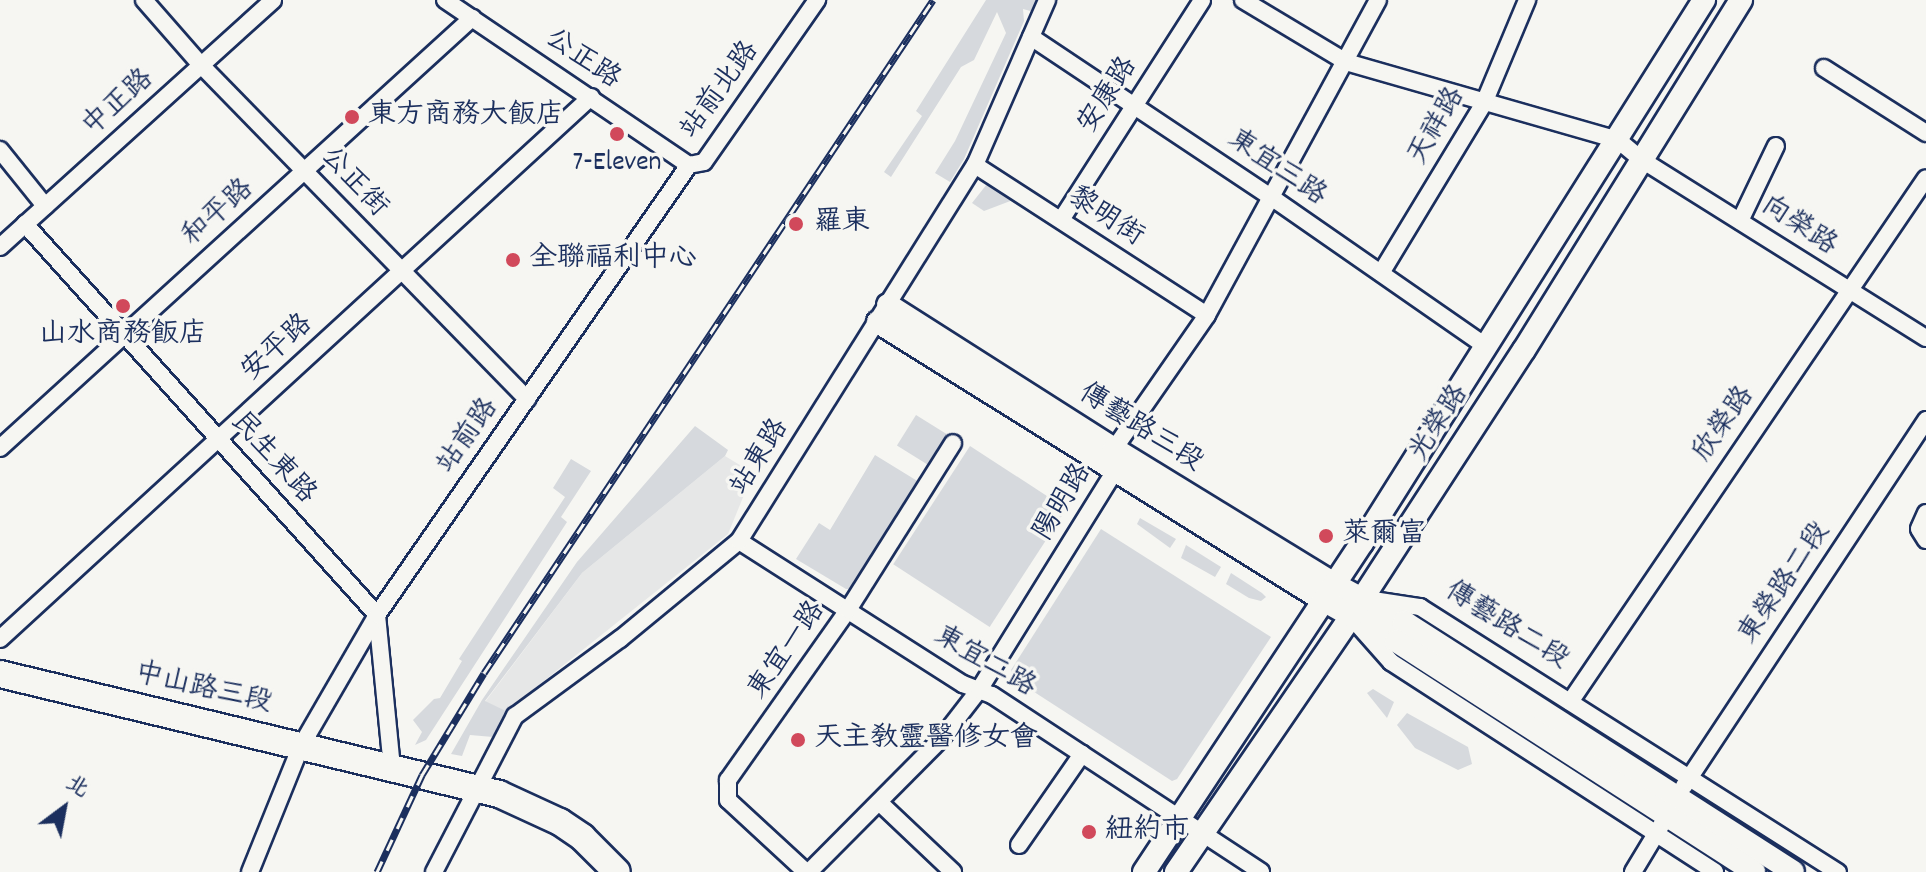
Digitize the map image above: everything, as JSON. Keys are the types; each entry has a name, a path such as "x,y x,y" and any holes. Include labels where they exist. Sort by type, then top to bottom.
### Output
{"main road":[{"name":"中山路三段","path":"0,674 476,788 525,803 582,837 617,872"}],"street":[{"name":"公正街","path":"144,0 201,65 527,399"},
{"name":"中正路","path":"0,247 273,0"},
{"name":"公正路","path":"445,0 689,165"},
{"name":"站前北路","path":"689,165 704,162 817,0"},
{"name":"站東路","path":"434,872 515,716 620,639 739,541 975,165 1047,0"},
{"name":"安康路","path":"1061,220 1202,0"},
{"path":"1243,0 1346,62 1618,140"},
{"name":"陽明路","path":"807,872 941,739 979,690 1115,460 1207,315 1378,0"},
{"name":"天祥路","path":"1381,273 1484,103 1527,0"},
{"name":"光榮路","path":"1144,872 1488,348 1704,0"},
{"name":"光榮路","path":"1176,872 1357,607 1741,0"},
{"name":"和平路","path":"0,448 472,18"},
{"name":"東宜三路","path":"1031,37 1271,197 1488,348"},
{"path":"1824,68 1926,133"},
{"name":"安平路","path":"0,639 403,274 591,97"},
{"name":"向榮路","path":"1618,140 1642,160 1926,338"},
{"path":"1740,221 1776,146"},
{"path":"0,150 45,206"},
{"name":"站前路","path":"250,872 301,746 377,615 689,165"},
{"name":"黎明街","path":"975,165 1207,315"},
{"name":"欣榮路","path":"1570,702 1926,178"},
{"name":"民生東路","path":"25,224 377,615"},
{"name":"傳藝路三段","path":"883,313 1115,460 1357,607"},
{"name":"東榮路二段","path":"1633,872 1678,796 1926,420"},
{"name":"東宜一路","path":"807,872 728,800 728,780 848,610 953,443"},
{"path":"1926,513 1919,529 1926,540"},
{"name":"東宜二路","path":"739,541 963,684 992,695 1261,872"},
{"path":"1357,607 1391,662 1715,872"},
{"name":"傳藝路二段","path":"1357,607 1420,607 1570,702 1678,796 1754,872"},
{"name":"傳藝路二段","path":"1357,607 1678,796 1793,872"},
{"path":"377,615 392,768"},
{"path":"1019,845 1082,754"},
{"name":"傳藝路二段","path":"1678,796 1838,872"},
{"path":"879,802 953,872"}],"shaded area":[{"path":"986,0 1039,0 1034,12 1023,9 1024,21 964,159 950,182 935,173 955,141 1006,33 997,12 974,60 961,67 891,177 884,172 922,116 916,111"},
{"path":"987,184 1013,200 984,211 972,203"},
{"path":"916,415 947,434 927,465 897,446"},
{"path":"695,426 728,450 725,456 582,573 485,701 506,711 493,737 470,735 462,756 451,754 482,700 577,562"},
{"path":"970,446 1066,509 990,627 893,564"},
{"path":"875,455 919,482 852,589 846,589 796,559 819,523 830,530"},
{"path":"725,456 753,473 728,534 506,711 485,702 582,573"},
{"path":"571,459 591,471 561,517 567,522 426,740 415,745 422,732 413,720 434,699 440,698 462,661 459,659 565,497 553,488"},
{"path":"1140,518 1176,539 1170,548 1137,524"},
{"path":"1101,529 1271,637 1177,779 1172,781 1011,677 1011,670"},
{"path":"1186,545 1221,567 1215,577 1181,558"},
{"path":"1231,573 1266,597 1261,601 1249,598 1226,584"},
{"path":"1373,689 1394,702 1387,718 1367,693"},
{"path":"1407,713 1468,747 1472,764 1458,770 1415,748 1397,725"}],"railway":[{"path":"377,872 422,775 484,673 933,0"}],"place":[{"name":"東方商務大飯店","path":"352,117"},
{"name":"7-Eleven","path":"617,134"},
{"name":"羅東","path":"796,224"},
{"name":"全聯福利中心","path":"513,260"},
{"name":"山水商務飯店","path":"123,306"},
{"name":"萊爾富","path":"1326,536"},
{"name":"天主教靈醫修女會","path":"798,740"},
{"name":"紐約市","path":"1089,832"}]}
